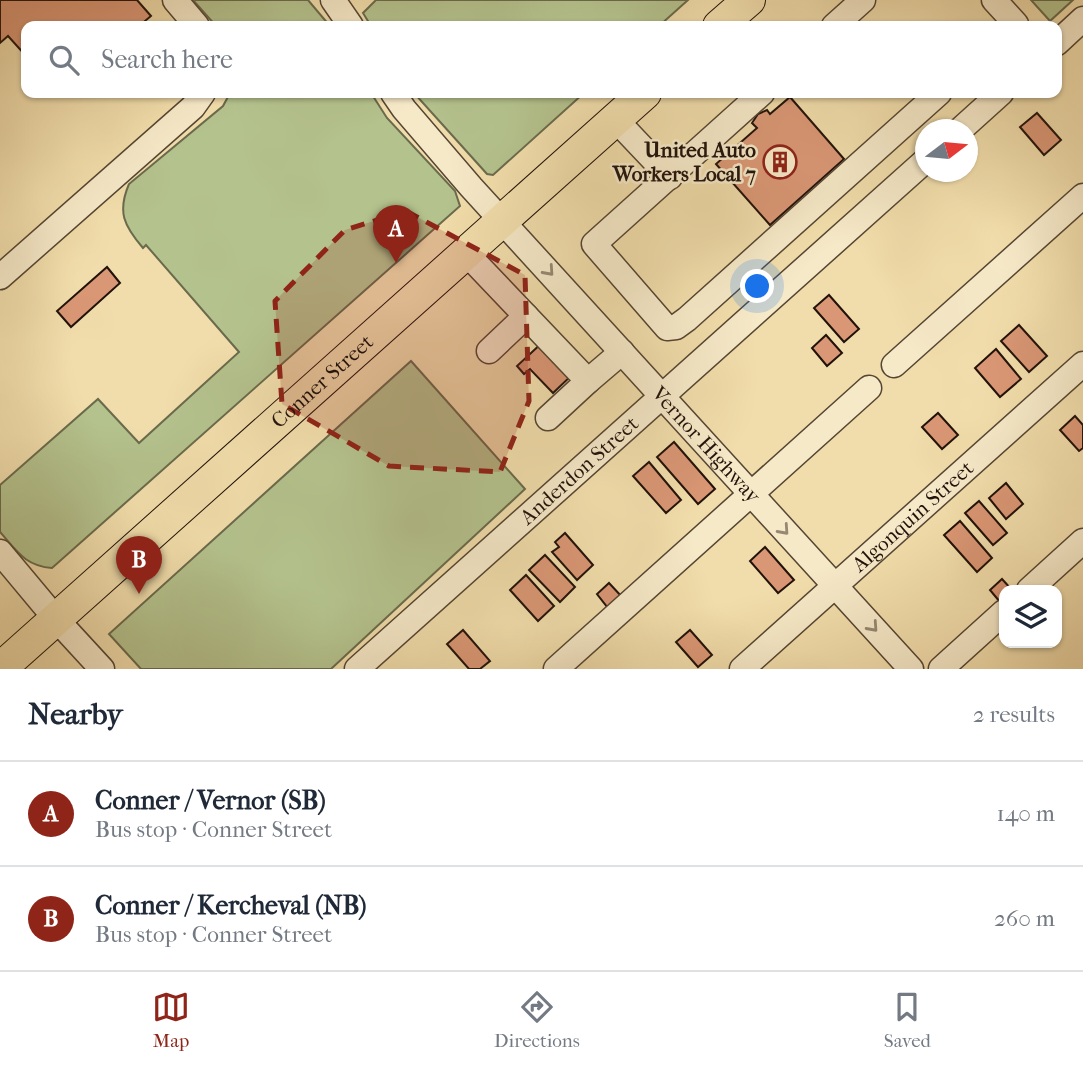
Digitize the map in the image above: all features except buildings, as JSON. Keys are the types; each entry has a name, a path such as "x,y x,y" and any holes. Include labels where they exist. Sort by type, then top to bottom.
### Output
{"main road":[{"path":"725,21 749,0"},
{"name":"Conner Street","path":"0,669 639,98"}],"street":[{"path":"175,0 193,21"},
{"path":"333,0 348,21"},
{"path":"994,0 1013,21"},
{"path":"839,21 861,1"},
{"path":"1062,38 1083,19"},
{"path":"0,277 193,107 199,98"},
{"name":"Vernor Highway","path":"396,98 503,220 911,669"},
{"path":"757,98 594,244 667,328 676,327 687,319 933,98"},
{"path":"972,119 995,98"},
{"path":"615,119 670,177"},
{"name":"Anderdon Street","path":"357,669 915,170"},
{"path":"894,365 1083,196"},
{"path":"466,253 588,381"},
{"path":"489,351 526,316"},
{"path":"548,418 622,352"},
{"name":"Algonquin Street","path":"742,669 1083,365"},
{"path":"556,669 869,388"},
{"path":"1035,585 1083,541"},
{"path":"0,552 102,669"},
{"path":"941,669 999,617"}],"highlighted area":[{"path":"406,211 525,275 529,401 500,472 389,466 282,404 275,301 345,230"}],"green space":[{"path":"193,0 308,0 326,21 212,21"},
{"path":"376,0 688,0 665,21 368,21 363,13"},
{"path":"1031,0 1073,0 1050,21"},
{"path":"227,98 374,98 387,118 455,191 460,206 52,568 35,564 22,556 0,532 0,485 98,399 139,443 239,352 146,245 143,248 136,240 123,211 129,184 223,106"},
{"path":"419,98 578,98 493,175 487,174"},
{"path":"411,361 525,489 331,669 141,669 109,634"}],"place":[{"name":"United Auto Workers Local 7","path":"780,162"},
{"name":"Conner / Vernor (SB)","path":"396,263"},
{"name":"Conner / Kercheval (NB)","path":"139,594"}]}
